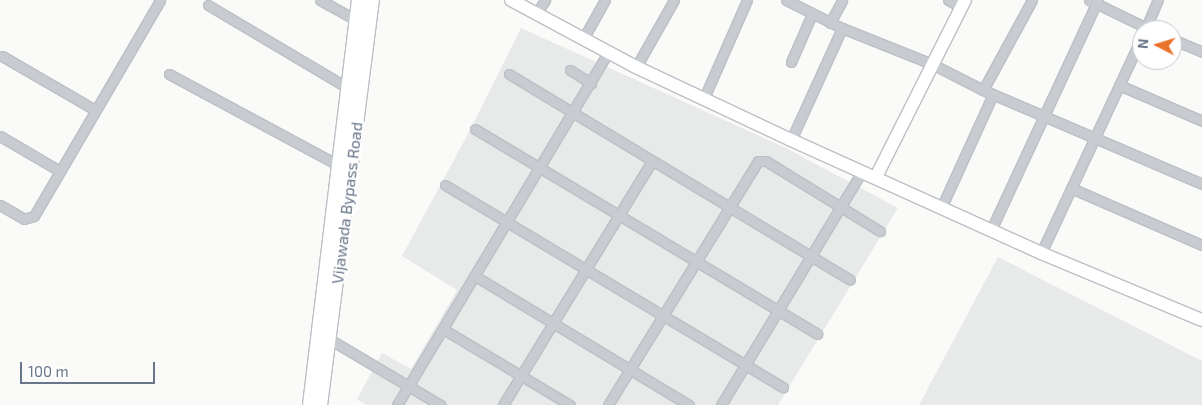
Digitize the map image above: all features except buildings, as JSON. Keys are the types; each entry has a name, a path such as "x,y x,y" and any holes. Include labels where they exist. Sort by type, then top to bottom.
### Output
{"main road":[{"name":"Vijawada Bypass Road","path":"320,405 323,336 338,166 359,0"},
{"name":"Vijawada Bypass Road","path":"310,405 323,336 372,0"}],"street":[{"path":"0,205 30,220 160,0"},
{"path":"320,0 356,20"},
{"path":"511,0 608,53 791,140 942,206 1041,253 1202,320"},
{"path":"536,14 545,0"},
{"path":"583,39 605,0"},
{"path":"636,67 674,0"},
{"path":"704,98 747,0"},
{"path":"786,0 830,23 932,64 983,90 1202,184"},
{"path":"830,23 842,0"},
{"path":"876,177 963,4 948,0"},
{"path":"983,90 1032,0"},
{"path":"1150,20 1158,0"},
{"path":"991,230 1095,1 1132,23"},
{"path":"208,5 348,88"},
{"path":"791,62 812,14"},
{"path":"791,140 842,28"},
{"path":"1182,43 1202,52"},
{"path":"397,405 608,53"},
{"path":"2,56 95,110"},
{"path":"1041,253 1132,59"},
{"path":"570,70 591,83"},
{"path":"169,74 338,166"},
{"path":"509,74 809,258 850,280"},
{"path":"1119,85 1202,121"},
{"path":"942,206 993,94"},
{"path":"475,129 817,334"},
{"path":"0,136 60,171"},
{"path":"608,405 760,160 880,231"},
{"path":"504,405 552,322 652,161"},
{"path":"721,405 862,171"},
{"path":"445,185 783,387"},
{"path":"1071,188 1202,245"},
{"path":"475,276 689,405"},
{"path":"443,329 570,405"},
{"path":"323,336 440,405"}],"shaded area":[{"path":"521,28 786,148 898,208 778,405 366,405 357,399 382,353 411,369 457,290 402,256 469,132"},
{"path":"998,257 1202,361 1202,405 919,405"}]}
